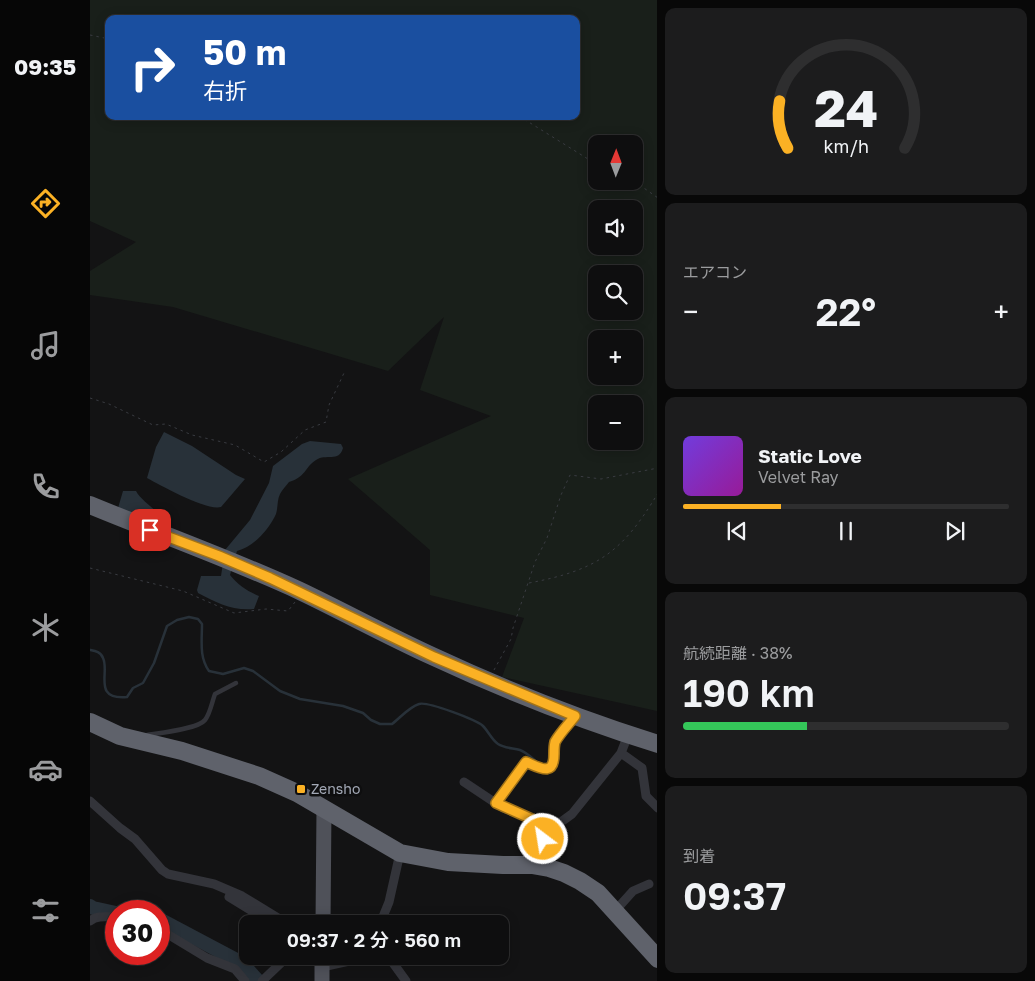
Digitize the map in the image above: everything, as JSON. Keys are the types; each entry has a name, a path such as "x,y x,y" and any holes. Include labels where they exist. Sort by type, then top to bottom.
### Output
{"highway":[{"path":"90,505 219,556 304,593 434,657 483,678 575,716 657,744"},
{"path":"90,722 120,736 206,758 259,776 297,793 400,853 448,862 503,866 532,865 548,868 580,881 598,893 657,959"}],"main road":[{"path":"323,915 324,808"}],"street":[{"path":"496,803 526,762 540,768 548,769 551,767 554,763 554,744 575,716"},
{"path":"464,782 496,803 534,820 539,824 546,844 551,845 554,841 554,828 572,814 621,753 628,735"},
{"path":"621,753 642,768 646,796 657,807"},
{"path":"90,801 135,839 162,870 168,874 214,884 272,915"},
{"path":"384,915 389,902 400,853"},
{"path":"615,911 633,890 649,884"},
{"path":"231,892 228,897 258,915"},
{"path":"90,921 94,918 105,916"},
{"path":"170,936 207,958 235,968 245,981"},
{"path":"265,978 279,965"},
{"path":"394,965 406,981"}],"lane":[{"path":"137,740 145,736 189,729 204,721 215,694 236,683"}],"path":[{"path":"90,35 105,38"},
{"path":"526,120 588,159"},
{"path":"643,187 657,197"},
{"path":"90,398 109,404 153,425 166,424 192,435 235,445 264,462 281,452 305,430 326,422 329,405 344,373"},
{"path":"483,678 495,669 511,639 534,562 547,538 561,495 570,475 601,479 657,468"},
{"path":"528,583 579,570 609,554 621,544 636,526 657,495"},
{"path":"90,568 183,591 234,613 266,609 288,611 304,593"}],"shaded area":[{"path":"90,0 657,0 657,711 502,677 524,618 430,595 430,550 348,479 491,416 420,390 444,317 388,371 173,307 90,295 90,271 136,242 90,221"},
{"path":"164,432 192,446 245,479 221,507 195,502 147,478 156,447"},
{"path":"310,441 341,444 343,448 341,453 335,457 324,457 316,460 299,478 289,482 280,494 276,514 269,526 249,546 237,551 230,575 236,582 259,596 254,609 239,609 218,603 198,593 197,590 201,576 221,576 225,550 250,520 269,483 273,466 302,444"},
{"path":"123,491 136,491 157,512 163,521 164,527 118,508"}],"waterway":[{"path":"90,650 96,651 103,658 105,664 105,684 109,694 116,697 127,697 133,688 143,683 154,663 167,626 177,620 189,617 198,619 202,624 202,654 209,671 223,674 244,668 253,671 280,691 300,699 343,706 363,713 371,720 380,724 392,724 415,705 432,705 479,723 498,744 520,750 538,763"},
{"path":"90,906 105,911"},
{"path":"170,925 242,963 258,981"}],"place":[{"name":"Zensho","path":"301,789"}],"route":[{"path":"150,530 270,578 434,657 575,716 554,744 554,763 551,767 548,769 540,768 526,762 496,803 503,808 534,820 539,824 543,839"}]}
